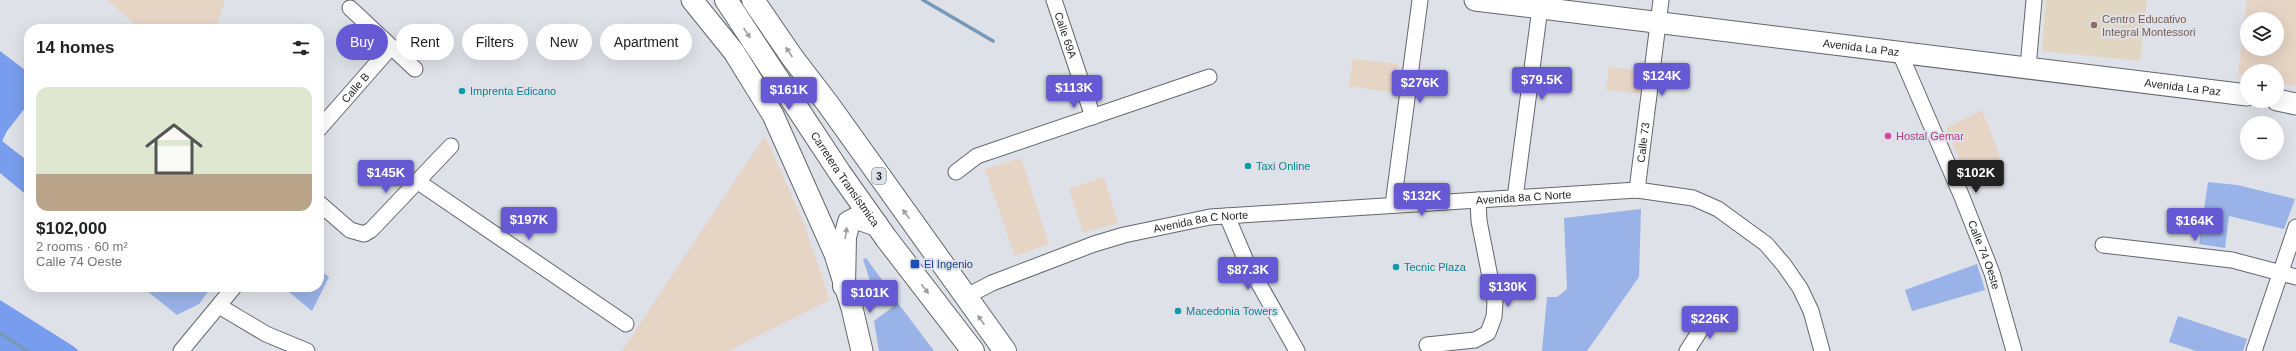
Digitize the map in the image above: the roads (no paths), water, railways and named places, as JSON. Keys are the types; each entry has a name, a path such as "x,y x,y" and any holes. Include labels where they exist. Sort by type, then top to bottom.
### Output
{"main road":[{"path":"692,0 734,52 773,115 835,254 862,351"},
{"name":"Carretera Transístmica","path":"726,0 876,225 973,351"},
{"name":"3","path":"753,0 792,57 828,104 1005,351"},
{"name":"Avenida La Paz","path":"1475,0 1540,4 1658,22 2240,94"},
{"path":"2284,101 2296,104"},
{"path":"844,286 845,237 849,222 857,218 876,225"}],"street":[{"name":"Calle 69A","path":"1054,0 1093,117"},
{"path":"1393,205 1420,0"},
{"name":"Calle 73","path":"1637,190 1661,0"},
{"path":"2028,67 2034,0"},
{"path":"1515,198 1540,4"},
{"path":"350,8 415,69"},
{"name":"Calle B","path":"324,123 391,47"},
{"name":"Calle 74 Oeste","path":"1899,51 1962,197 1992,273 2014,351"},
{"path":"956,172 977,156 1209,77"},
{"path":"324,207 350,230 364,234 371,230 450,146"},
{"path":"417,181 626,324"},
{"name":"Avenida 8a C Norte","path":"965,297 992,283 1094,244 1138,232 1210,217 1637,190 1693,198 1718,209 1766,244 1784,265 1800,288 1811,310 1822,351"},
{"path":"1427,345 1475,340 1488,333 1494,317 1495,302 1479,221 1478,200"},
{"path":"1227,216 1246,261 1297,351"},
{"path":"2254,351 2296,227"},
{"path":"2103,245 2232,260 2282,272 2296,277"},
{"path":"181,351 230,292"},
{"path":"219,306 266,334 307,351"},
{"path":"1687,351 1710,315"}],"waterway":[{"path":"923,0 993,41"},
{"path":"0,333 27,351"}],"place":[{"name":"Centro Educativo Integral Montessori","path":"2094,25"},
{"name":"Imprenta Edicano","path":"462,91"},
{"name":"Hostal Gemar","path":"1888,136"},
{"name":"Taxi Online","path":"1248,166"},
{"name":"El Ingenio","path":"915,264"},
{"name":"Tecnic Plaza","path":"1396,267"},
{"name":"Macedonia Towers","path":"1178,311"}]}
